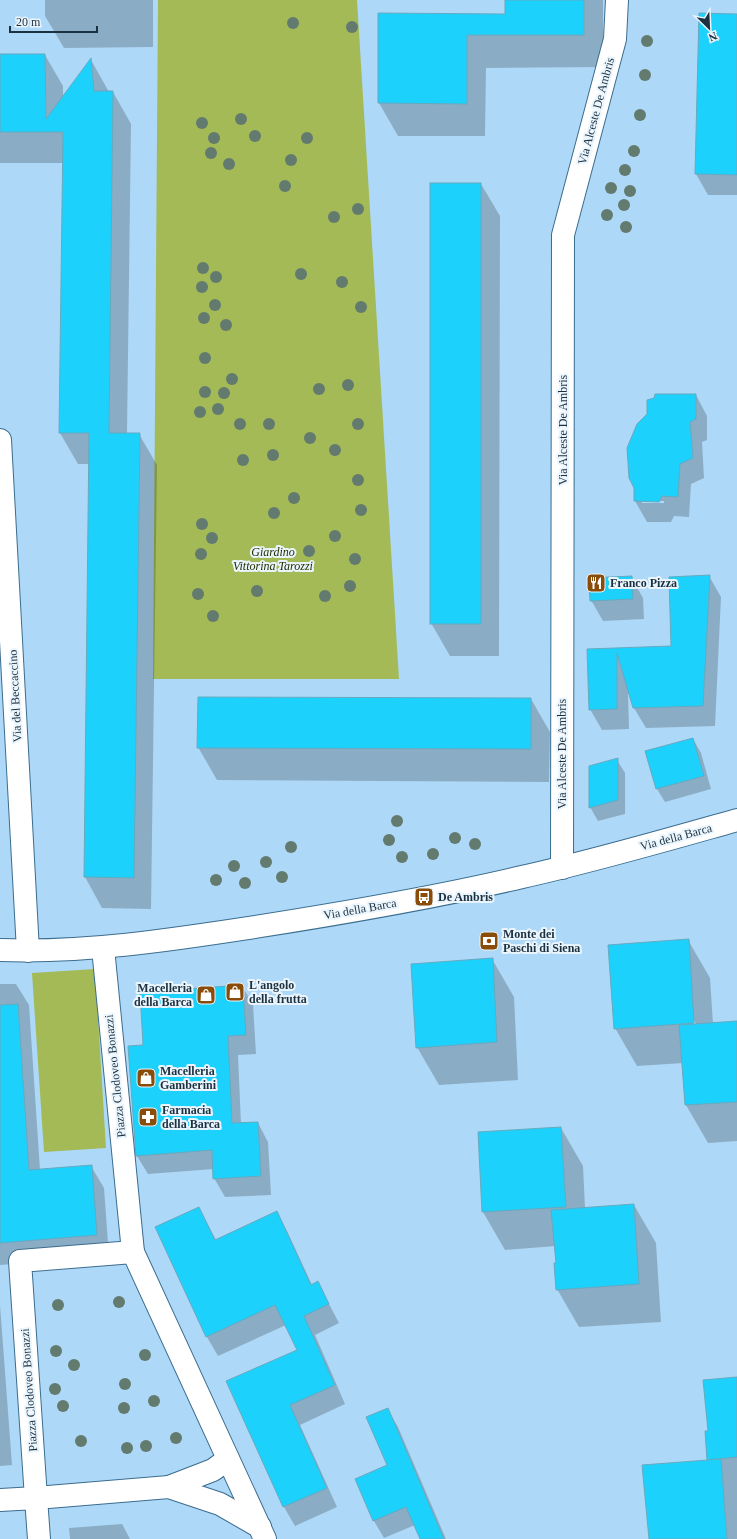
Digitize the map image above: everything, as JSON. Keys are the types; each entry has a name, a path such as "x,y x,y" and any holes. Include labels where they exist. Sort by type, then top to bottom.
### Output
{"street":[{"name":"Via Alceste De Ambris","path":"562,868 563,235 615,39 617,0"},
{"name":"Via del Beccaccino","path":"0,440 28,951"},
{"name":"Via della Barca","path":"0,950 63,951 102,948 297,920 496,883 562,868 737,820"},
{"name":"Piazza Clodoveo Bonazzi","path":"102,948 133,1252 262,1533"},
{"name":"Piazza Clodoveo Bonazzi","path":"133,1252 20,1261 36,1498 168,1487 185,1482 213,1470 228,1459"},
{"name":"Piazza Clodoveo Bonazzi","path":"168,1487 220,1504 262,1533"},
{"path":"0,1500 36,1498 39,1539"}],"green space":[{"name":"Giardino Vittorina Tarozzi","path":"158,0 357,0 399,679 153,679"},
{"path":"95,969 106,1148 44,1152 32,973"}],"building":[{"path":"505,0 584,0 584,35 467,35 467,104 378,103 378,13 505,14"},
{"path":"699,13 737,14 737,175 695,174"},
{"path":"0,54 45,54 46,119 91,58 94,91 113,91 109,433 140,433 134,878 84,877 89,433 59,433 63,132 0,132"},
{"path":"430,183 481,183 481,624 430,624"},
{"path":"655,394 696,394 696,419 690,422 693,458 680,464 678,497 662,496 659,502 634,501 634,488 629,478 627,448 637,424 647,414 647,400 654,398"},
{"path":"710,575 703,706 633,708 617,653 617,709 589,710 587,649 671,646 669,577"},
{"path":"632,576 633,599 590,601 589,578"},
{"path":"198,697 531,698 531,749 197,748"},
{"path":"693,738 704,776 656,789 645,751"},
{"path":"618,758 618,800 589,808 589,766"},
{"path":"689,939 694,1023 614,1029 608,945"},
{"path":"493,958 497,1042 416,1048 411,964"},
{"path":"243,985 246,1035 228,1036 232,1123 258,1122 261,1176 213,1179 212,1150 136,1156 128,1046 143,1045 140,992"},
{"path":"18,1004 29,1170 92,1165 97,1235 0,1243 0,1005"},
{"path":"737,1021 737,1102 685,1105 679,1025"},
{"path":"561,1127 566,1207 482,1212 478,1132"},
{"path":"634,1204 639,1284 556,1290 554,1263 556,1263 551,1210"},
{"path":"199,1207 215,1240 277,1211 311,1285 318,1281 329,1304 304,1316 335,1385 290,1405 327,1488 283,1507 226,1381 297,1350 275,1305 206,1337 155,1227"},
{"path":"737,1377 737,1457 707,1460 705,1431 708,1431 703,1380"},
{"path":"388,1408 444,1539 420,1539 406,1507 373,1521 355,1479 387,1465 366,1417"},
{"path":"721,1459 727,1539 649,1539 642,1465"}],"place":[{"name":"Franco Pizza","path":"596,583"},
{"name":"De Ambris","path":"424,897"},
{"name":"Monte dei Paschi di Siena","path":"489,941"},
{"name":"L'angolo della frutta","path":"235,992"},
{"name":"Macelleria della Barca","path":"206,995"},
{"name":"Macelleria Gamberini","path":"146,1078"},
{"name":"Farmacia della Barca","path":"148,1117"}]}
